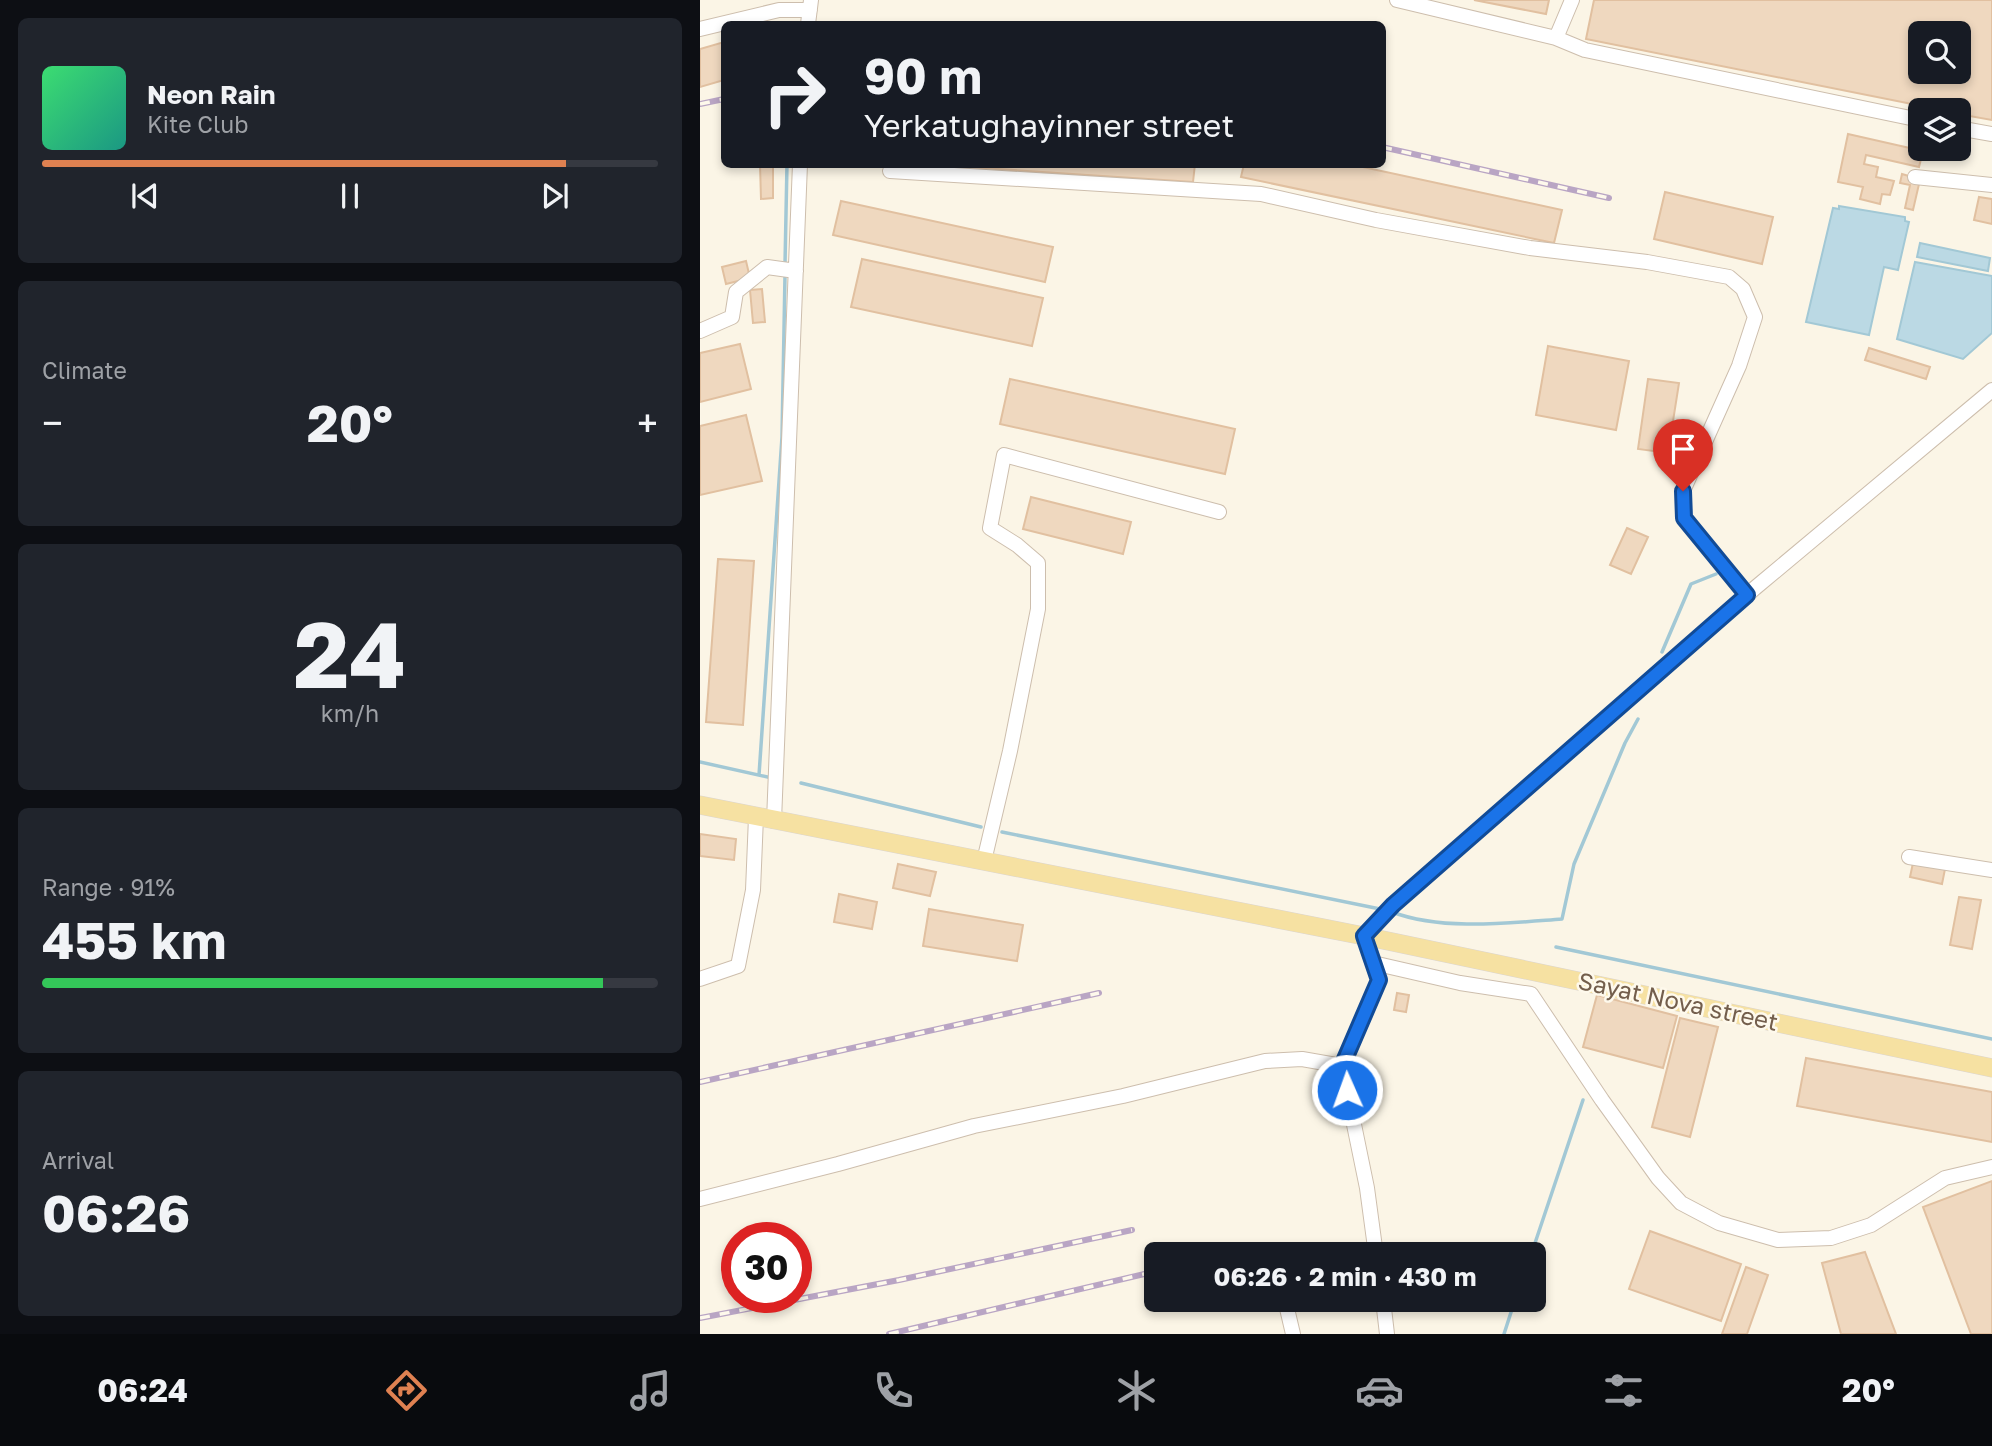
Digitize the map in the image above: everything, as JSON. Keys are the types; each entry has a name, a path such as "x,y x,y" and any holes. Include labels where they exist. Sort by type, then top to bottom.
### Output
{"main road":[{"name":"Sayat Nova street","path":"700,805 1364,936 1992,1068"}],"street":[{"path":"1397,0 1556,38 1585,50 1908,117"},
{"path":"1556,38 1572,0"},
{"path":"732,21 779,9 809,11"},
{"path":"700,29 721,24"},
{"path":"1971,131 1992,135"},
{"path":"774,821 793,271 800,168"},
{"path":"891,171 1261,194 1376,220 1530,248 1647,262 1729,277 1743,289 1755,317 1740,366 1683,491 1684,518 1747,595"},
{"path":"1915,177 1992,185"},
{"path":"700,331 732,317 736,292 767,267 793,271"},
{"path":"1374,1242 1367,1188 1342,1066 1379,980 1364,936 1393,905 1747,595 1992,390"},
{"path":"984,861 1010,751 1038,609 1038,563 1017,545 990,528 1004,455 1219,512"},
{"path":"700,979 738,966 753,890 756,817"},
{"path":"1909,857 1992,870"},
{"path":"1373,963 1436,978 1531,994 1658,1178 1681,1203 1719,1223 1778,1240 1831,1238 1871,1225 1945,1178 1992,1167"},
{"path":"700,1199 974,1126 1123,1097 1265,1061 1302,1059 1342,1066"},
{"path":"1288,1312 1293,1334"},
{"path":"1384,1312 1387,1334"}],"water":[{"path":"1839,206 1905,217 1905,221 1909,222 1898,270 1884,267 1869,335 1806,322 1833,208 1839,209"},
{"path":"1920,243 1990,258 1988,271 1917,257"},
{"path":"1915,262 1992,276 1992,333 1963,359 1897,339"}],"building":[{"path":"1474,0 1549,0 1546,14"},
{"path":"1594,0 1992,0 1992,120 1971,116 1971,98 1908,98 1908,103 1586,39"},
{"path":"721,43 721,81 700,87 700,49"},
{"path":"1848,134 1908,148 1908,161 1920,161 1919,167 1866,155 1864,164 1878,167 1876,177 1894,181 1890,195 1882,194 1880,204 1860,199 1863,187 1838,182"},
{"path":"760,168 773,168 773,198 761,199"},
{"path":"982,168 1195,168 1193,182"},
{"path":"1243,168 1368,168 1562,210 1554,243 1241,177"},
{"path":"1902,174 1912,177 1919,184 1913,210 1905,208 1910,185 1900,183"},
{"path":"1665,192 1773,217 1762,264 1654,239"},
{"path":"1979,197 1992,199 1992,224 1974,220"},
{"path":"841,201 1053,247 1045,282 833,235"},
{"path":"862,259 1043,298 1032,346 851,307"},
{"path":"746,261 750,278 726,284 722,267"},
{"path":"762,289 765,322 753,323 750,290"},
{"path":"740,344 751,389 700,402 700,353"},
{"path":"1548,346 1629,361 1616,430 1536,415"},
{"path":"1869,348 1930,367 1926,379 1865,360"},
{"path":"1010,379 1235,429 1225,474 1000,424"},
{"path":"1648,379 1679,383 1668,453 1638,449"},
{"path":"746,415 762,481 700,495 700,426"},
{"path":"1031,497 1131,522 1123,554 1023,529"},
{"path":"1627,528 1648,537 1631,574 1610,565"},
{"path":"718,559 754,561 743,725 706,722"},
{"path":"700,834 736,839 734,860 700,856"},
{"path":"1913,863 1945,869 1942,884 1910,877"},
{"path":"898,864 936,872 930,896 893,888"},
{"path":"839,894 877,902 872,929 834,922"},
{"path":"1959,897 1981,900 1972,949 1950,945"},
{"path":"929,909 1023,925 1017,961 923,946"},
{"path":"1397,993 1409,995 1406,1012 1394,1010"},
{"path":"1597,995 1677,1016 1663,1068 1583,1047"},
{"path":"1680,1018 1718,1027 1690,1137 1652,1127"},
{"path":"1806,1058 1992,1092 1992,1142 1797,1106"},
{"path":"1992,1181 1992,1334 1971,1334 1923,1207"},
{"path":"1650,1231 1741,1264 1721,1321 1629,1289"},
{"path":"1865,1252 1896,1334 1841,1334 1822,1263"},
{"path":"1746,1267 1768,1275 1747,1334 1722,1334"}],"waterway":[{"path":"785,264 787,168"},
{"path":"759,775 782,437 785,275"},
{"path":"1662,652 1691,584 1716,574"},
{"path":"1392,912 1411,918 1454,924 1562,919 1574,864 1625,743 1638,719"},
{"path":"700,762 772,778"},
{"path":"801,783 981,827"},
{"path":"1002,832 1385,910"},
{"path":"1556,947 1992,1039"},
{"path":"1535,1242 1583,1100"},
{"path":"1504,1334 1511,1312"}],"railway":[{"path":"700,104 721,100"},
{"path":"1386,148 1609,198"},
{"path":"700,1082 1099,993"},
{"path":"700,1318 899,1280 1132,1230"},
{"path":"889,1334 1144,1274"}],"route":[{"path":"1347,1090 1342,1066 1379,980 1364,936 1393,905 1747,595 1684,518 1683,491"}]}
